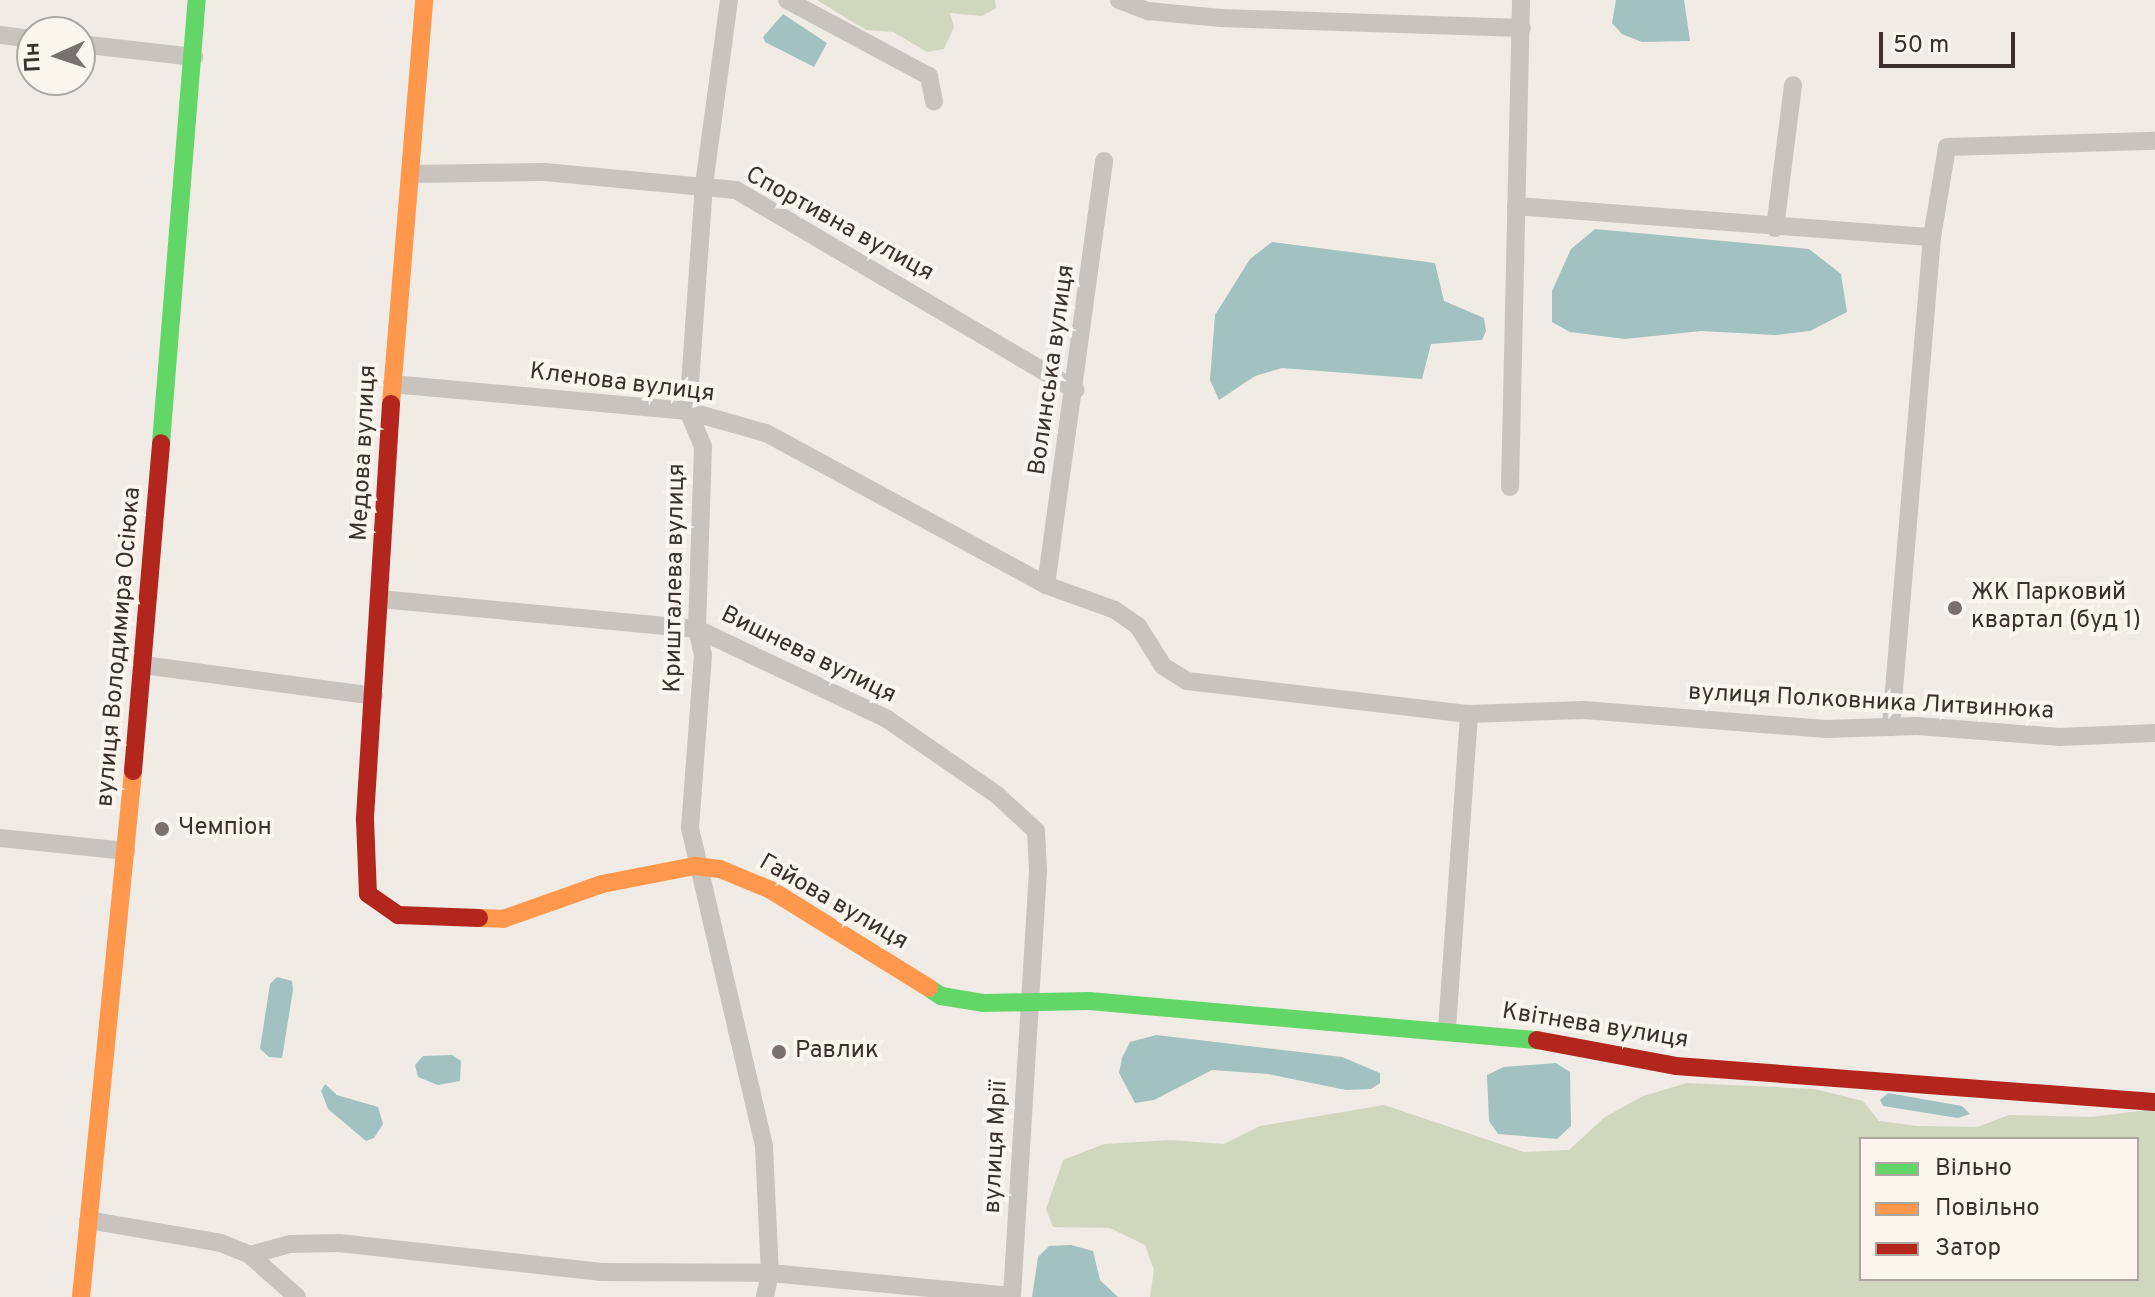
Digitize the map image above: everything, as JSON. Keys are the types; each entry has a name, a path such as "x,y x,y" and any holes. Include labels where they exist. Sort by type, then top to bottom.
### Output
{"street":[{"name":"вулиця Володимира Осіюка","path":"81,1297 143,665 197,0"},
{"name":"Медова вулиця","path":"379,906 368,894 366,877 374,696 392,384 424,0"},
{"name":"Кришталева вулиця","path":"729,0 704,184 688,411 703,447 697,629 703,655 691,795 695,866 733,995 764,1147 770,1273 765,1297"},
{"path":"787,0 929,76 934,102"},
{"path":"1119,0 1148,11 1221,18 1522,28"},
{"path":"1510,487 1521,0"},
{"path":"96,46 194,57"},
{"path":"1775,228 1793,85"},
{"path":"1891,727 1932,237 1947,147 2155,141"},
{"name":"Волинська вулиця","path":"1046,585 1076,390 1104,161"},
{"name":"Спортивна вулиця","path":"411,174 545,172 704,184 736,190 1076,390"},
{"path":"1516,206 1775,228 1932,237"},
{"name":"Кленова вулиця","path":"392,384 688,411 766,433 1046,585"},
{"name":"вулиця Полковника Литвинюка","path":"1046,585 1115,610 1138,626 1163,666 1187,681 1469,714 1584,710 1721,724 1891,727 2059,737 2155,733"},
{"name":"Вишнева вулиця","path":"380,599 697,629 887,719 997,795 1036,831"},
{"path":"143,665 374,696"},
{"path":"1447,1029 1469,714"},
{"name":"вулиця Мрії","path":"1012,1296 1027,999 1038,871 1036,831"},
{"path":"0,838 126,851"},
{"name":"Гайова вулиця","path":"379,906 398,915 503,919 602,884 695,866 720,869 771,890 941,996 984,1003 1027,999"},
{"name":"Квітнева вулиця","path":"1027,999 1447,1029 1676,1066 2155,1102"},
{"path":"88,1220 221,1243 250,1255 297,1297"},
{"path":"250,1255 290,1244 339,1243 601,1272 770,1273 1012,1296"}],"green space":[{"path":"817,0 995,0 996,8 982,16 950,13 954,27 944,49 927,52 893,32 866,30"},
{"path":"1687,1083 1815,1089 1863,1101 1879,1121 1917,1126 1977,1127 2009,1115 2091,1117 2155,1109 2155,1297 1150,1297 1154,1270 1145,1245 1110,1228 1053,1227 1046,1209 1063,1160 1104,1144 1171,1140 1224,1144 1260,1126 1384,1105 1524,1152 1569,1150 1605,1117 1643,1096"}],"water":[{"path":"1616,0 1684,0 1690,41 1642,42 1622,34 1612,23"},
{"path":"783,14 827,43 814,67 765,42 763,37"},
{"path":"1595,229 1809,249 1841,274 1847,312 1810,331 1775,335 1701,331 1625,339 1570,332 1552,322 1552,291 1571,249"},
{"path":"1272,242 1435,263 1444,301 1484,318 1486,331 1482,340 1431,344 1422,379 1282,368 1255,376 1219,400 1210,380 1215,315 1250,259"},
{"path":"277,977 292,981 293,990 282,1058 269,1057 260,1049 270,984"},
{"path":"1156,1035 1342,1057 1380,1073 1380,1083 1371,1089 1346,1090 1268,1074 1212,1070 1154,1100 1135,1103 1119,1073 1122,1058 1130,1042"},
{"path":"452,1055 461,1061 460,1081 438,1085 418,1077 415,1065 423,1056"},
{"path":"1556,1063 1570,1072 1571,1126 1557,1139 1498,1134 1489,1121 1487,1075 1504,1067"},
{"path":"325,1084 337,1095 378,1107 383,1124 374,1138 366,1141 328,1109 321,1091"},
{"path":"1888,1093 1962,1106 1970,1114 1958,1118 1883,1106 1880,1100"},
{"path":"1071,1245 1093,1251 1100,1280 1118,1297 1032,1297 1038,1257 1049,1246"}],"traffic: fast":[{"path":"161,443 197,0"},
{"path":"929,988 941,996 984,1003 1089,1001 1537,1040"}],"traffic: slow":[{"path":"391,404 424,0"},
{"path":"81,1297 133,771"},
{"path":"479,918 503,919 602,884 695,866 720,869 771,890 929,988"}],"traffic: jam":[{"path":"391,404 365,820 368,894 398,915 479,918"},
{"path":"133,771 161,443"},
{"path":"1537,1040 1676,1066 2155,1102"}],"place":[{"name":"ЖК Парковий квартал (буд 1)","path":"1955,608"},
{"name":"Чемпіон","path":"162,829"},
{"name":"Равлик","path":"779,1052"}]}
